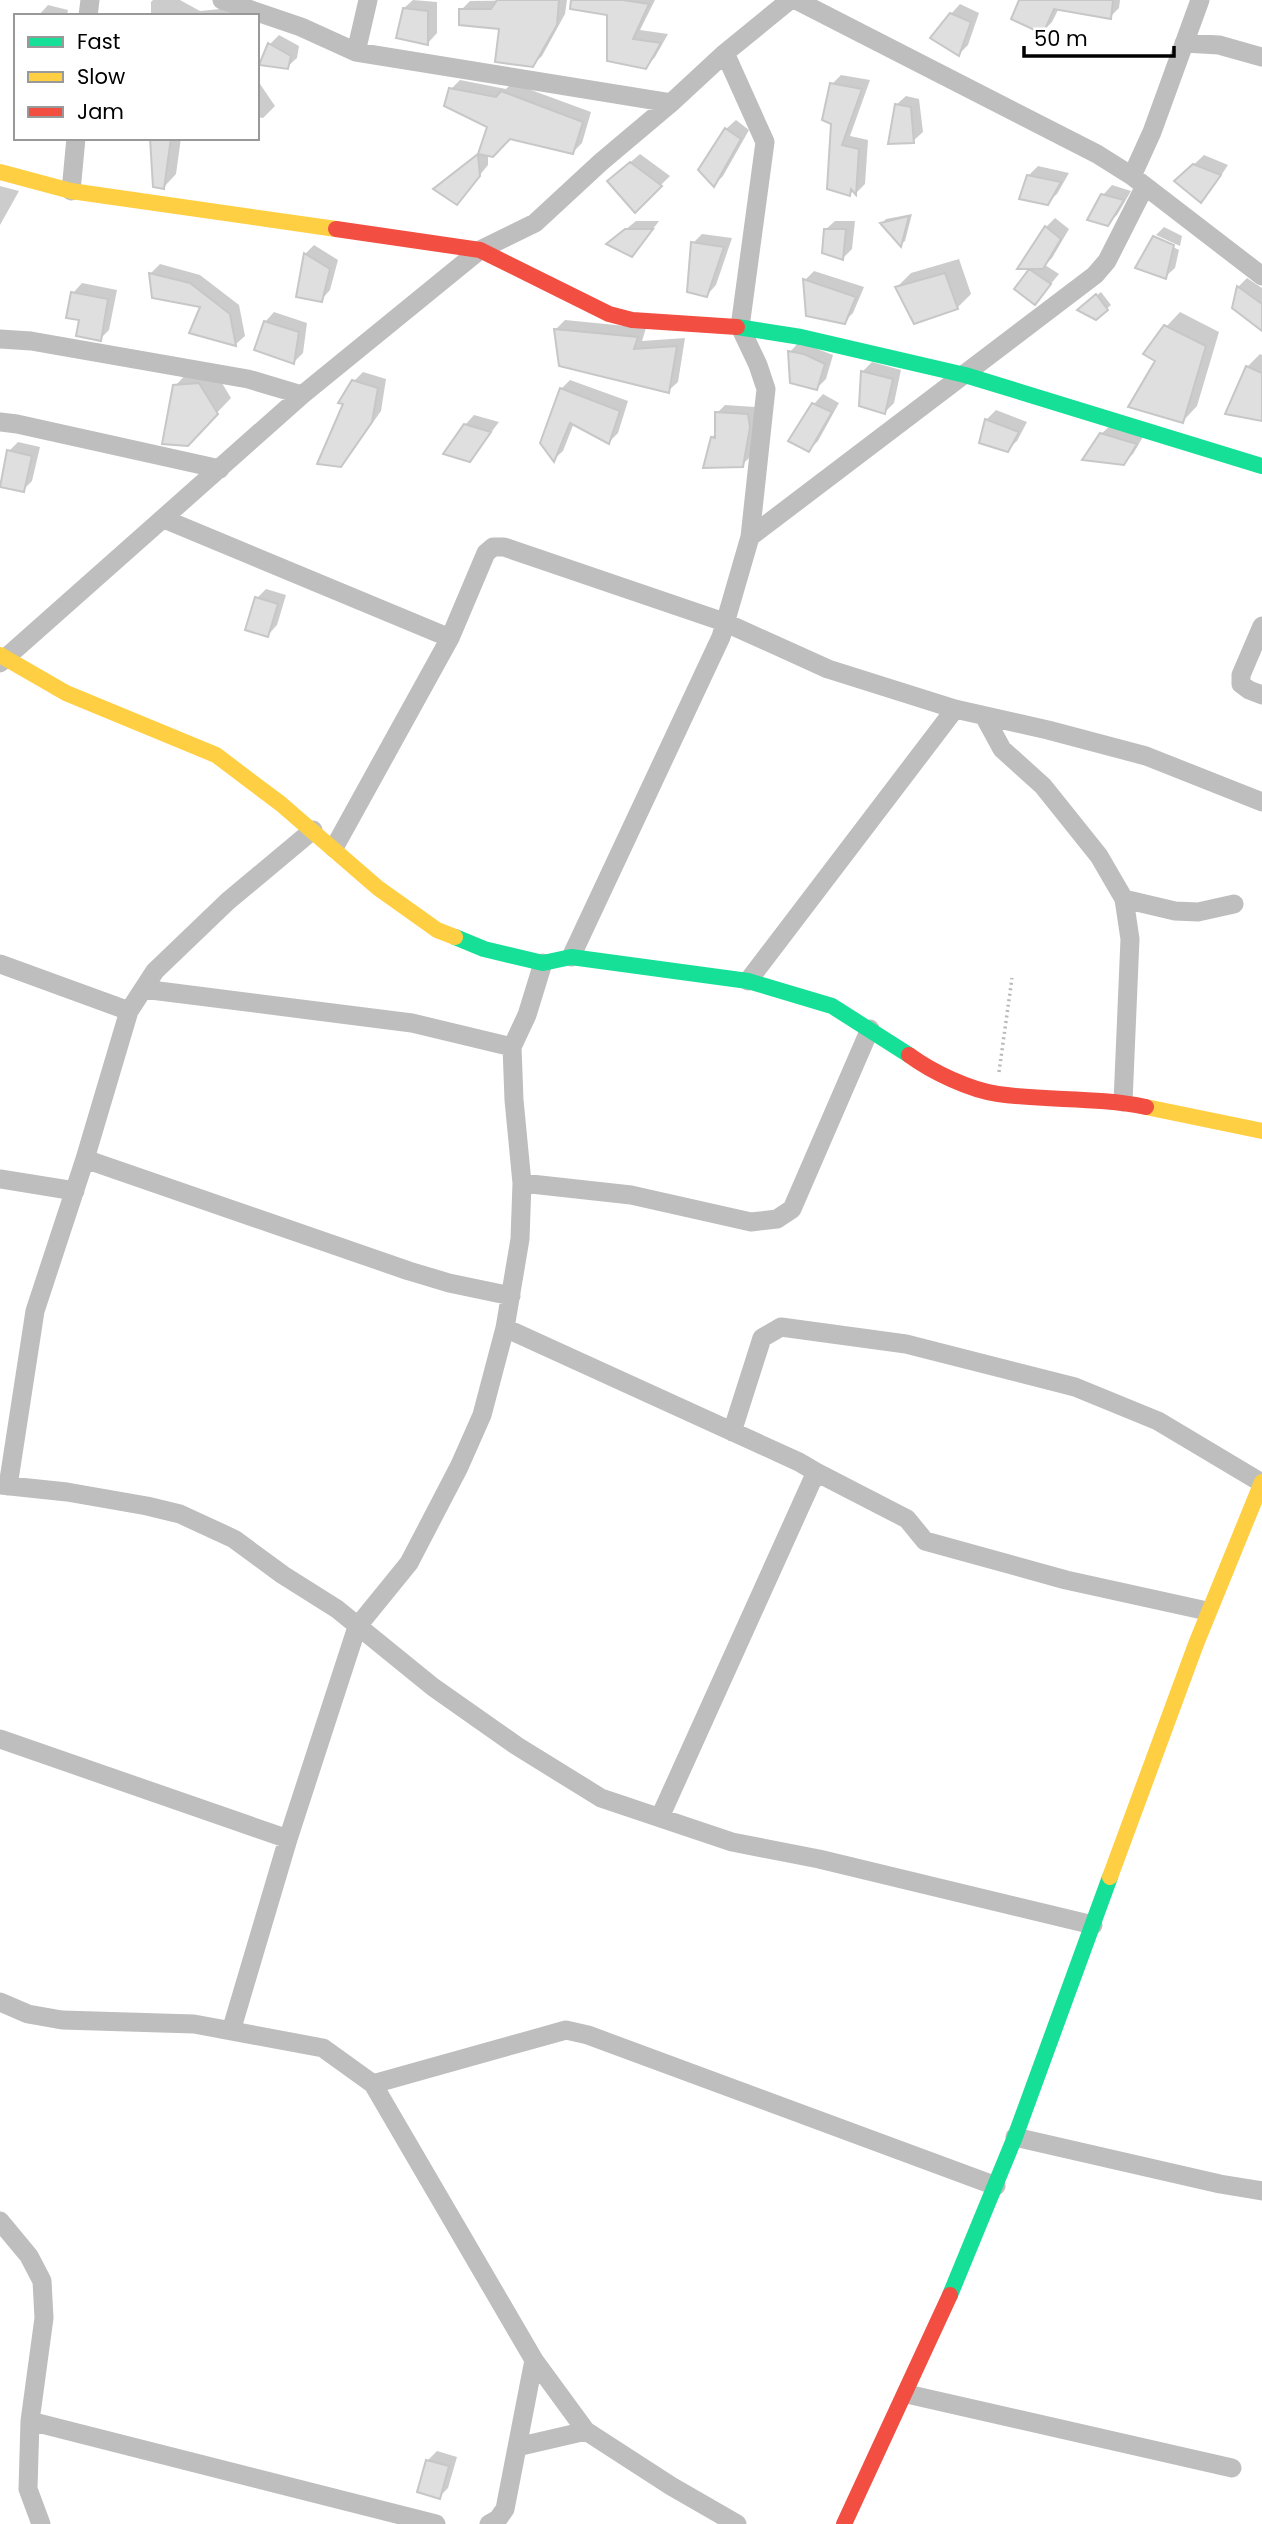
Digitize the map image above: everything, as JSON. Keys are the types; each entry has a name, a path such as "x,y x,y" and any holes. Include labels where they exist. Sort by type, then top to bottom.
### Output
{"street":[{"path":"222,0 301,27 356,52 671,103"},
{"path":"356,52 368,0"},
{"path":"790,0 725,52 535,223 480,250 302,395 2,659 65,693 216,755 313,830 377,888 436,930 484,949 543,963 571,957 748,981 832,1006 917,1061 951,1079 996,1094 1123,1102 1262,1131"},
{"path":"796,0 1097,154 1139,181 1262,276"},
{"path":"750,537 1095,275 1107,261 1139,181 1152,132 1200,0"},
{"path":"1184,43 1219,44 1262,57"},
{"path":"571,957 722,637 724,622 750,537 766,389 740,327 765,142 725,52"},
{"path":"71,191 76,140"},
{"path":"0,172 71,191 480,250 609,314 632,320 740,327 801,337 965,375 1262,466"},
{"path":"0,339 31,341 236,377 302,395"},
{"path":"0,422 220,469"},
{"path":"164,519 450,638"},
{"path":"334,848 450,638 486,552 493,547 518,551 724,622 828,669 955,709 1146,756 1262,802"},
{"path":"1262,626 1241,675 1241,684 1262,695"},
{"path":"748,981 955,709"},
{"path":"985,716 1002,749 1043,786 1099,856 1124,899 1130,939 1123,1102"},
{"path":"313,830 228,901 155,971 129,1011 36,1311 4,1486 67,1492 147,1506 180,1514 234,1539 283,1575 337,1609 433,1687 517,1746 601,1798 732,1842 819,1859 1093,1925"},
{"path":"1124,899 1175,911 1198,912 1234,904"},
{"path":"231,2031 288,1839 357,1627 409,1563 459,1467 482,1415 505,1328 520,1239 522,1183 512,1046 527,1015 543,963"},
{"path":"0,964 129,1011"},
{"path":"143,989 412,1023 512,1046"},
{"path":"522,1183 631,1195 751,1222 777,1219 793,1209 870,1029"},
{"path":"85,1159 409,1271 449,1283 511,1296"},
{"path":"0,1179 75,1191"},
{"path":"505,1328 816,1472 907,1519 925,1541 1066,1580 1206,1611"},
{"path":"732,1432 762,1338 781,1328 906,1344 1075,1387 1158,1421 1262,1483 1206,1611 996,2186 907,2394 844,2524"},
{"path":"660,1817 816,1472"},
{"path":"0,1739 288,1839"},
{"path":"0,2002 28,2014 62,2020 194,2024 323,2048 373,2084 534,2360 586,2431 671,2486 737,2524"},
{"path":"373,2084 566,2030 588,2035 996,2186"},
{"path":"1015,2137 1262,2191"},
{"path":"0,2221 29,2256 42,2281 44,2318 30,2421 28,2489 41,2524"},
{"path":"489,2524 498,2519 505,2509 534,2360"},
{"path":"907,2394 1232,2468"},
{"path":"30,2421 436,2524"},
{"path":"517,2447 586,2431"}],"path":[{"path":"996,1094 1012,978"}],"building":[{"path":"497,0 559,0 557,25 533,67 495,62 499,29 459,25 459,9 491,9"},
{"path":"571,0 623,0 649,4 633,39 661,43 646,69 607,61 607,15 570,9"},
{"path":"1019,0 1113,0 1111,19 1054,9 1043,34 1011,19"},
{"path":"403,8 428,11 428,45 396,38"},
{"path":"950,13 971,22 959,56 930,38"},
{"path":"268,43 291,56 288,69 259,65"},
{"path":"830,83 862,89 842,145 859,149 856,195 851,189 850,196 827,189 831,124 822,120"},
{"path":"449,88 496,97 501,91 583,122 573,154 510,139 493,157 478,154 487,127 444,106"},
{"path":"895,104 911,107 914,143 888,144"},
{"path":"725,128 741,139 714,187 698,170"},
{"path":"150,140 171,140 164,189 153,187"},
{"path":"478,154 480,176 457,205 433,189"},
{"path":"630,162 662,186 635,213 607,181"},
{"path":"1193,164 1221,175 1201,203 1174,181"},
{"path":"1027,175 1061,182 1048,205 1019,199"},
{"path":"1101,194 1124,200 1108,226 1087,220"},
{"path":"909,216 901,247 880,223"},
{"path":"1045,226 1061,239 1043,269 1017,269"},
{"path":"625,229 653,229 632,257 606,244"},
{"path":"824,229 846,229 843,260 822,253"},
{"path":"1153,236 1174,245 1166,279 1135,268"},
{"path":"691,242 724,247 707,297 687,292"},
{"path":"304,253 330,269 322,302 296,297"},
{"path":"1029,269 1051,284 1035,305 1014,289"},
{"path":"149,273 190,283 230,314 236,346 189,333 200,307 152,298"},
{"path":"945,273 958,309 914,324 895,287"},
{"path":"803,279 856,297 845,324 806,316"},
{"path":"1237,286 1262,304 1262,331 1232,308"},
{"path":"71,292 108,299 101,341 76,336 79,320 66,318"},
{"path":"1096,294 1108,310 1096,320 1077,310"},
{"path":"264,321 299,332 294,364 254,350"},
{"path":"1164,325 1206,346 1183,423 1128,407 1155,361 1143,354"},
{"path":"554,329 638,337 634,349 677,346 669,393 559,366"},
{"path":"788,351 804,354 825,364 817,390 790,383"},
{"path":"1246,366 1262,373 1262,421 1225,414"},
{"path":"861,371 893,379 885,414 859,406"},
{"path":"352,380 378,388 372,422 341,467 317,464 343,404 338,403"},
{"path":"199,383 218,414 188,446 162,444 173,385"},
{"path":"560,388 620,411 609,444 570,423 554,462 540,443"},
{"path":"812,403 832,412 809,452 788,441"},
{"path":"715,412 748,414 750,427 743,467 703,468 711,437 715,438"},
{"path":"985,419 1019,432 1008,452 979,443"},
{"path":"464,424 491,432 470,462 443,454"},
{"path":"1100,433 1137,444 1124,465 1082,460"},
{"path":"7,450 32,456 24,492 0,487"},
{"path":"255,597 278,604 268,637 245,630"},
{"path":"426,2460 449,2466 440,2499 417,2492"}],"traffic: fast":[{"path":"737,327 801,337 965,375 1262,466"},
{"path":"455,937 484,949 543,963 571,957 748,981 832,1006 909,1055"},
{"path":"950,2295 1015,2137 1110,1877"}],"traffic: slow":[{"path":"0,172 71,191 336,229"},
{"path":"0,655 66,693 216,755 281,804 378,888 437,930 455,937"},
{"path":"1146,1107 1262,1131"},
{"path":"1110,1877 1196,1644 1262,1482"}],"traffic: jam":[{"path":"336,229 480,250 609,314 632,320 737,327"},
{"path":"909,1055 952,1079 987,1092 1146,1107"},
{"path":"844,2524 950,2295"}]}
